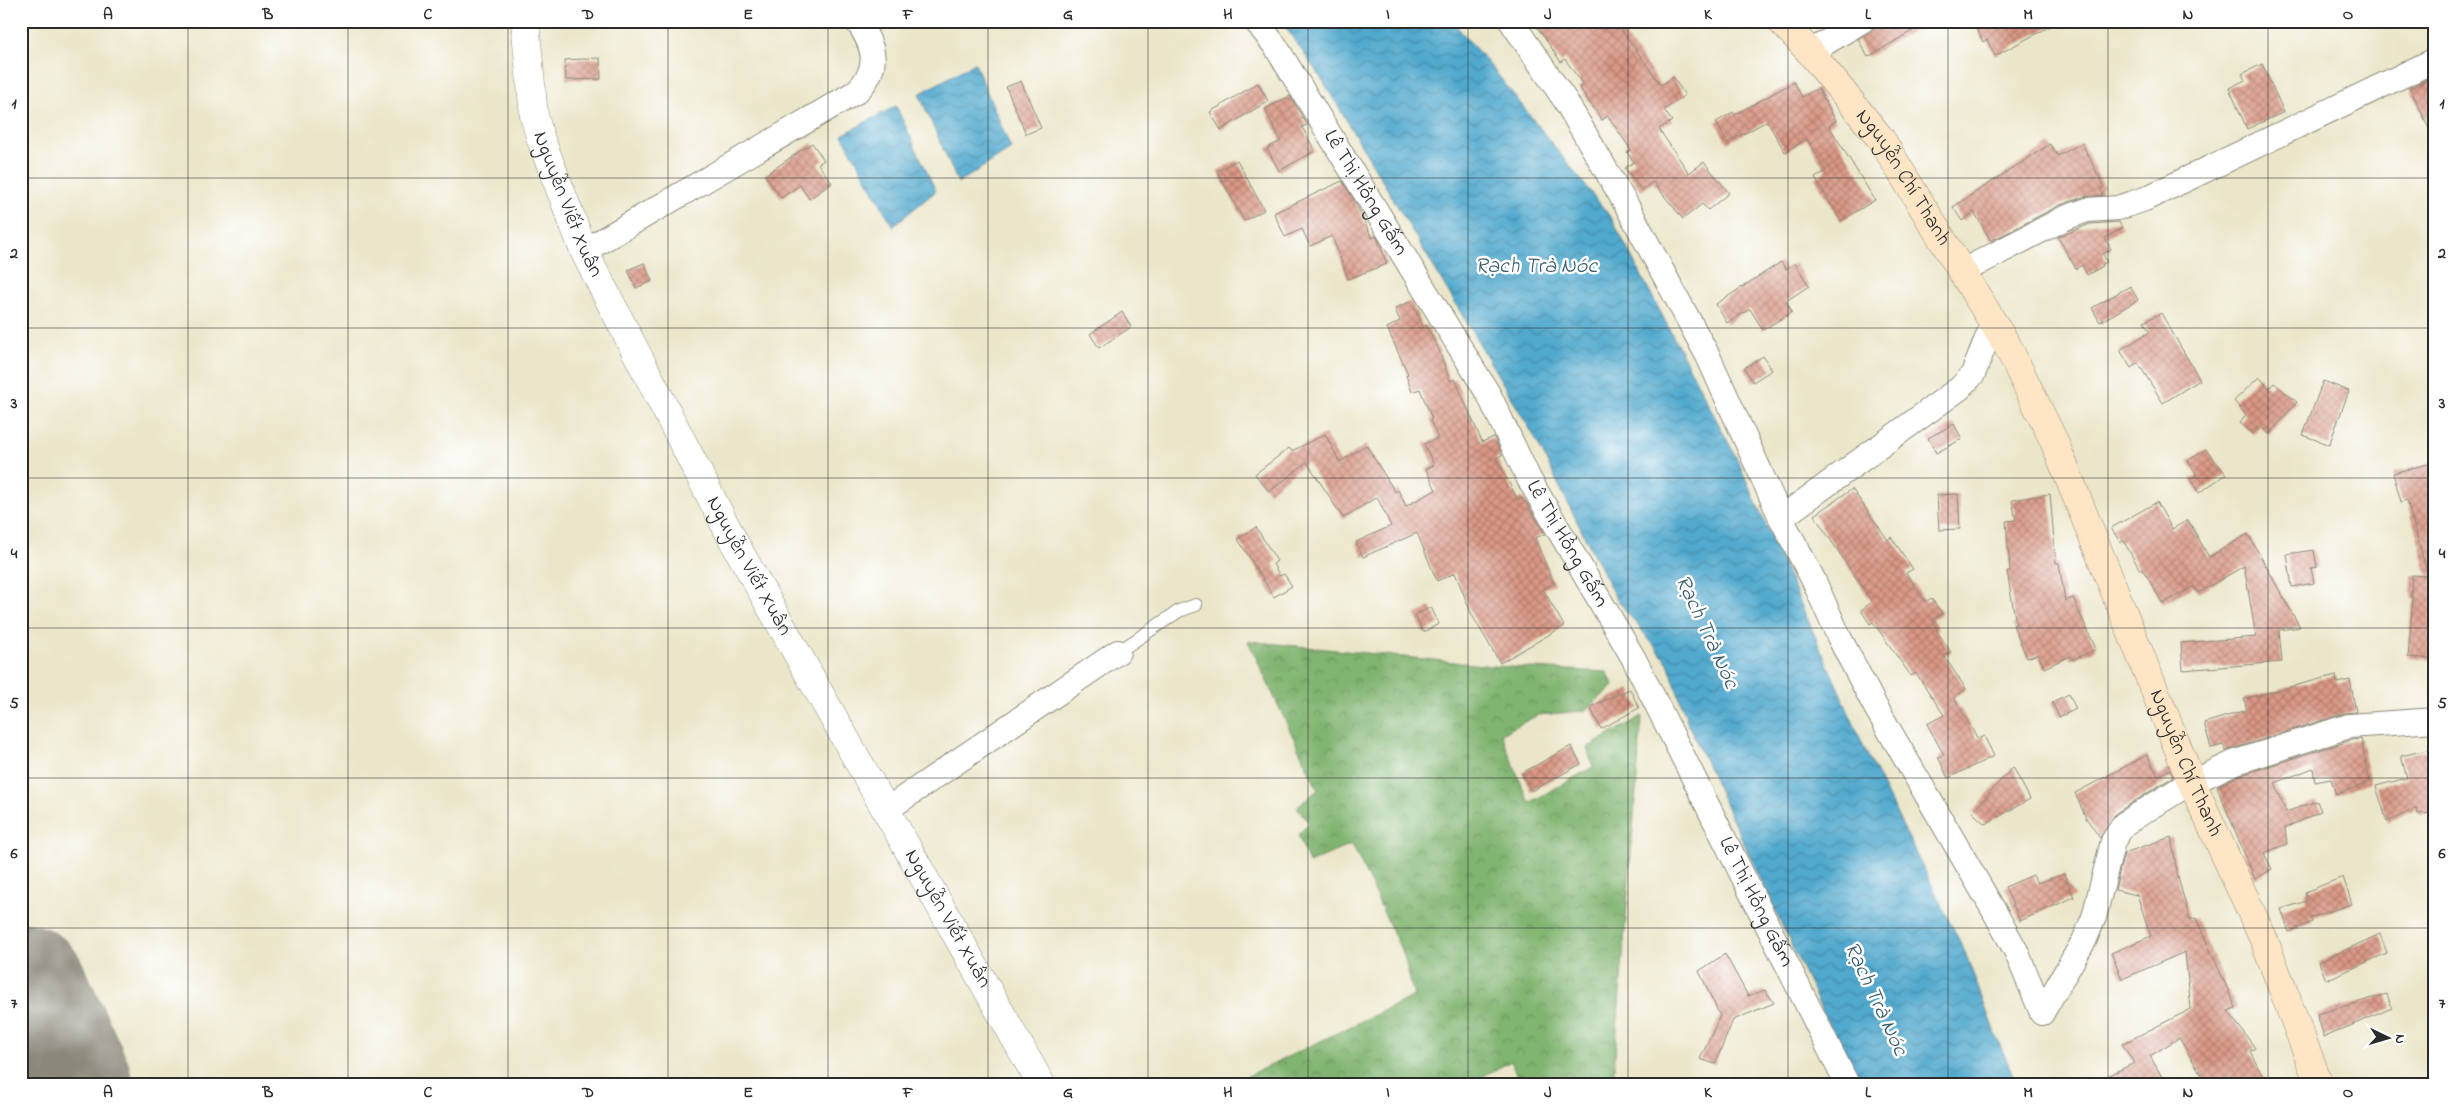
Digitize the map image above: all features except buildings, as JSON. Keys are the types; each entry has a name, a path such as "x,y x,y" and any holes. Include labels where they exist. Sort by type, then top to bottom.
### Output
{"main road":[{"name":"Nguyễn Chí Thanh","path":"1781,21 1810,52 1880,140 1963,271 2008,347 2054,441 2192,783 2264,940 2319,1084"}],"street":[{"name":"Nguyễn Viết Xuân","path":"525,21 534,116 584,251 734,542 1041,1084"},
{"path":"584,251 856,92 868,81 872,68 872,50 866,34 857,21"},
{"name":"Lê Thị Hồng Gấm","path":"1256,21 1276,47 1489,395 1529,479 1634,659 1847,1084"},
{"path":"1511,21 1565,100 1632,215 1708,356 1781,518 1875,706 2016,952 2042,1013 2051,995 2064,979 2085,940 2094,917 2113,841 2124,824 2192,783 2232,764 2349,726 2435,720"},
{"path":"1810,52 1862,21"},
{"path":"1963,271 2065,218 2087,210 2118,208 2145,199 2435,60"},
{"path":"1781,518 1960,388 1973,374 1993,323"},
{"path":"886,810 1118,652"}],"lane":[{"path":"1118,652 1179,611 1196,605"}],"green space":[{"path":"1248,641 1493,666 1607,672 1614,686 1584,711 1538,715 1501,734 1529,803 1593,767 1587,748 1642,716 1613,1081 1606,1084 1520,1084 1511,1061 1469,1084 1231,1084 1414,996 1404,956 1352,844 1309,863 1298,835 1309,823 1297,807 1318,790"}],"water":[{"name":"Rạch Trà Nóc","path":"1281,21 1452,21 1494,70 1612,219 1737,459 1868,756 1965,952 1996,1036 2017,1084 1856,1084 1688,724 1668,663 1615,597 1534,436 1323,81"},
{"path":"975,63 1011,149 958,183 919,94"},
{"path":"896,106 936,191 893,226 842,135"}],"runway":[{"path":"21,991 64,1084"}]}
